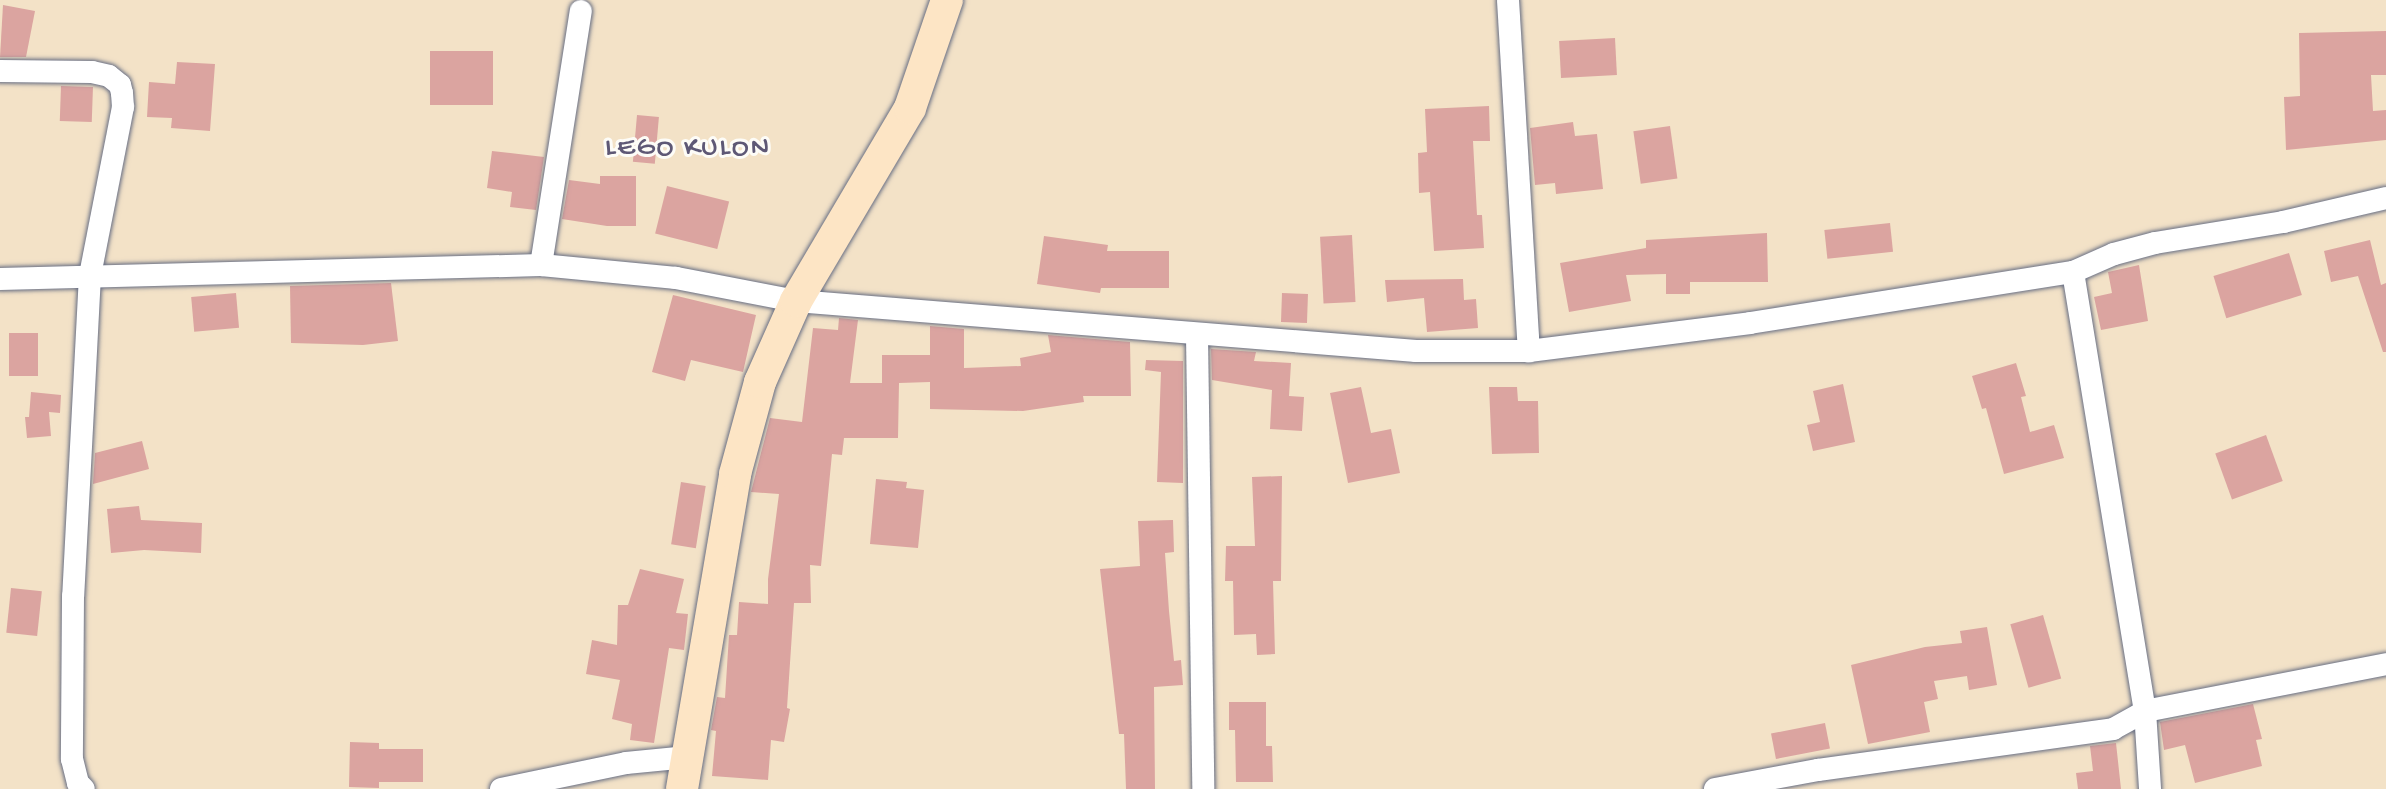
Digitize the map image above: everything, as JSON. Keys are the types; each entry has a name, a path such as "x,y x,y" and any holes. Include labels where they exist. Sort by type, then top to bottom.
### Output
{"street":[{"path":"682,789 735,474 760,382 796,301 910,108 947,0"},
{"path":"1508,0 1529,351"},
{"path":"541,265 581,11"},
{"path":"0,71 92,72 109,76 120,85 123,107 90,275 73,596 72,759 78,783 84,789"},
{"path":"0,279 541,265 676,278 796,301 1416,351 1529,351 1750,323 2073,272 2114,254 2155,243 2283,222 2386,198"},
{"path":"2073,272 2145,711 2150,789"},
{"path":"1197,335 1203,789"},
{"path":"1715,789 1818,770 2113,729 2124,726 2145,711 2386,664"},
{"path":"501,789 626,763 688,757"}],"building":[{"path":"3,5 35,11 26,57 0,57"},
{"path":"2386,31 2386,75 2371,75 2373,111 2386,110 2386,140 2286,150 2284,97 2300,96 2299,33"},
{"path":"1615,38 1617,75 1561,78 1559,41"},
{"path":"430,51 493,51 493,105 430,105"},
{"path":"177,62 215,64 210,131 171,128 172,118 147,117 149,82 175,84"},
{"path":"61,86 93,87 92,122 60,121"},
{"path":"1489,106 1490,141 1473,141 1477,215 1482,215 1484,248 1434,251 1430,192 1419,193 1418,153 1427,152 1425,109"},
{"path":"637,115 659,117 655,164 633,162"},
{"path":"1573,122 1575,136 1597,134 1603,189 1556,194 1555,183 1535,185 1530,128"},
{"path":"1670,126 1677,178 1641,184 1633,131"},
{"path":"492,151 544,157 536,210 510,207 512,192 487,188"},
{"path":"600,176 636,176 636,226 607,226 562,219 569,180 600,184"},
{"path":"667,186 729,201 717,249 655,234"},
{"path":"1890,223 1893,252 1827,259 1824,230"},
{"path":"1767,233 1768,282 1690,282 1690,294 1666,294 1666,274 1626,275 1631,301 1569,312 1560,263 1646,248 1646,240"},
{"path":"1352,235 1356,302 1324,304 1320,237"},
{"path":"1044,236 1108,245 1107,251 1169,251 1169,288 1101,288 1100,293 1037,284"},
{"path":"2370,240 2381,285 2386,283 2386,352 2383,352 2358,276 2331,282 2324,251"},
{"path":"2289,253 2302,295 2226,318 2213,276"},
{"path":"2139,265 2148,321 2101,330 2094,297 2112,293 2108,272"},
{"path":"1463,279 1464,300 1476,299 1478,328 1427,332 1424,298 1387,302 1385,280"},
{"path":"391,283 398,341 363,345 291,343 290,286"},
{"path":"236,293 239,328 194,332 191,297"},
{"path":"1282,293 1308,294 1307,323 1281,322"},
{"path":"673,295 756,315 743,372 691,360 685,381 652,372"},
{"path":"839,318 858,320 850,383 882,383 882,355 930,355 930,326 964,329 964,368 1021,366 1020,358 1051,352 1048,335 1130,342 1131,396 1083,396 1084,402 1023,411 930,409 930,382 899,383 898,438 844,438 842,455 832,454 821,566 810,565 811,603 794,603 787,708 790,709 784,742 771,740 768,780 712,776 716,731 711,730 717,697 725,698 729,635 737,635 739,602 768,604 768,579 779,494 751,492 770,418 802,422 813,328 838,330"},
{"path":"9,333 38,333 38,376 9,376"},
{"path":"1211,349 1256,352 1254,361 1291,363 1289,396 1304,397 1302,431 1270,429 1272,390 1212,380"},
{"path":"1146,360 1183,361 1183,483 1157,482 1161,372 1145,370"},
{"path":"2016,363 2026,396 2021,397 2030,432 2054,425 2064,458 2004,474 1986,408 1982,409 1972,376"},
{"path":"1843,384 1855,442 1813,451 1807,425 1820,422 1813,391"},
{"path":"1361,387 1371,433 1391,429 1400,473 1348,483 1330,393"},
{"path":"1489,387 1517,387 1518,401 1538,401 1539,453 1492,454"},
{"path":"31,392 61,395 60,413 49,412 51,436 27,438 25,417 29,417"},
{"path":"2266,435 2283,481 2232,500 2215,453"},
{"path":"142,441 149,469 93,484 95,453"},
{"path":"1282,476 1281,581 1273,581 1275,654 1257,655 1256,634 1234,635 1233,581 1225,581 1226,546 1255,546 1252,477"},
{"path":"876,479 907,482 906,488 924,490 918,548 870,544"},
{"path":"681,482 706,486 696,548 671,544"},
{"path":"139,506 141,520 202,523 201,553 144,550 111,553 107,509"},
{"path":"1173,520 1174,552 1165,553 1174,661 1181,660 1183,685 1154,687 1155,789 1126,789 1124,734 1119,734 1100,569 1140,566 1138,521"},
{"path":"640,569 684,579 676,613 688,614 684,650 669,648 654,743 630,740 632,724 612,719 620,680 586,674 592,640 617,645 618,605 628,605"},
{"path":"11,588 42,591 37,636 6,633"},
{"path":"2043,615 2061,678 2029,688 2010,624"},
{"path":"1987,627 1997,685 1969,690 1967,676 1934,681 1938,699 1924,702 1930,732 1868,744 1851,665 1925,647 1962,643 1960,631"},
{"path":"1229,702 1266,702 1266,746 1272,746 1273,782 1236,782 1235,730 1229,730"},
{"path":"2253,704 2262,739 2256,740 2262,766 2195,783 2185,745 2164,750 2160,722"},
{"path":"1825,723 1830,749 1776,759 1771,733"},
{"path":"350,742 379,743 379,749 423,749 423,782 379,782 379,788 349,787"},
{"path":"2116,743 2121,789 2078,789 2076,773 2093,771 2090,746"}],"district":[{"name":"LEGO KULON","path":"688,149"}]}
